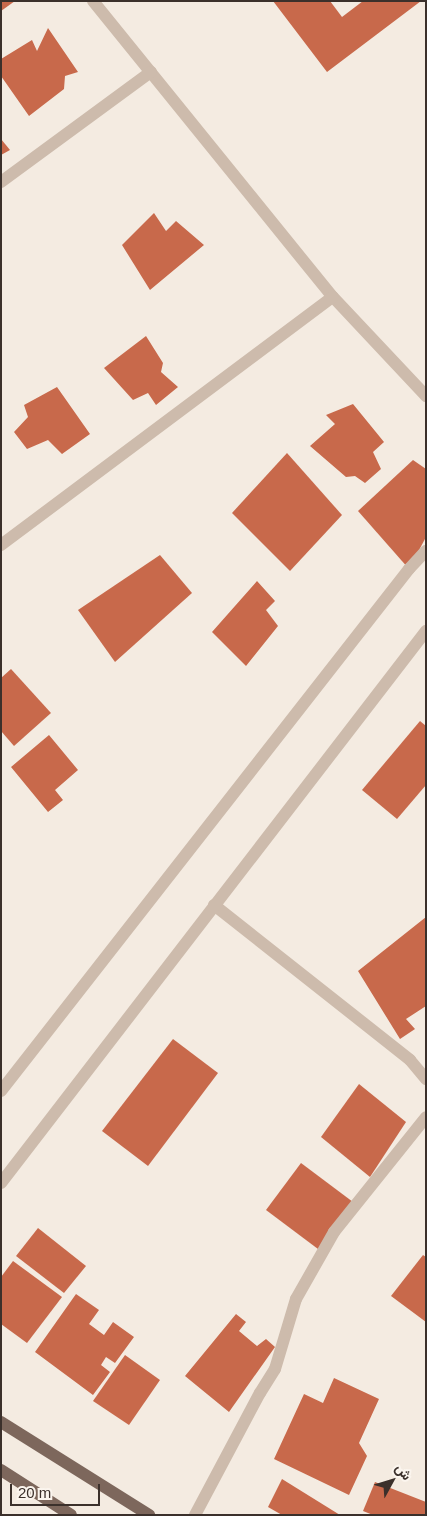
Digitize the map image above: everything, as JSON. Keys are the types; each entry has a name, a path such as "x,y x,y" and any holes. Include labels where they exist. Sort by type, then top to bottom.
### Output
{"main road":[{"path":"1,1422 149,1515"},
{"path":"1,1470 71,1515"}],"street":[{"path":"93,1 333,297 426,396"},
{"path":"1,182 151,72"},
{"path":"1,545 333,297"},
{"path":"1,1091 409,569 426,551"},
{"path":"1,1183 426,631"},
{"path":"214,905 410,1060 426,1079"},
{"path":"195,1515 260,1392 275,1369 296,1300 334,1232 426,1117"}],"building":[{"path":"1,1 15,1 1,11"},
{"path":"273,1 330,1 342,17 363,1 421,1 327,72"},
{"path":"48,28 78,72 65,76 64,89 29,116 1,76 1,59 32,40 37,51"},
{"path":"1,139 10,150 1,155"},
{"path":"154,213 166,231 176,221 204,245 150,290 122,245"},
{"path":"146,336 163,363 161,372 178,387 156,405 148,393 133,400 104,368"},
{"path":"57,387 90,434 62,454 48,440 27,449 14,432 28,417 24,405"},
{"path":"353,404 384,442 373,452 381,469 365,483 355,476 346,477 310,446 335,424 326,415"},
{"path":"287,453 342,515 290,571 232,513"},
{"path":"413,460 426,469 426,537 409,569 358,511"},
{"path":"160,555 192,593 115,662 78,610"},
{"path":"257,581 275,601 266,610 278,626 246,666 212,632"},
{"path":"11,669 51,713 14,746 1,731 1,678"},
{"path":"420,721 426,726 426,785 397,819 362,790"},
{"path":"49,735 78,770 55,790 63,800 48,812 11,767"},
{"path":"426,917 426,1006 406,1019 415,1029 400,1039 358,971"},
{"path":"173,1039 218,1073 148,1166 102,1131"},
{"path":"359,1084 406,1122 370,1177 321,1137"},
{"path":"301,1163 353,1202 318,1249 266,1210"},
{"path":"38,1228 86,1266 64,1293 16,1256"},
{"path":"423,1255 426,1257 426,1322 391,1296"},
{"path":"13,1261 62,1297 27,1343 1,1324 1,1277"},
{"path":"76,1294 99,1310 89,1324 104,1335 113,1322 134,1337 115,1363 106,1357 101,1365 110,1372 93,1395 35,1352"},
{"path":"236,1314 246,1322 239,1331 257,1346 266,1339 275,1347 229,1412 185,1376"},
{"path":"125,1355 160,1380 129,1425 93,1401"},
{"path":"334,1378 379,1399 359,1443 367,1456 349,1495 274,1459 304,1394 323,1403"},
{"path":"282,1479 340,1515 282,1515 268,1507"},
{"path":"375,1482 426,1502 426,1515 373,1515 363,1511"}]}
